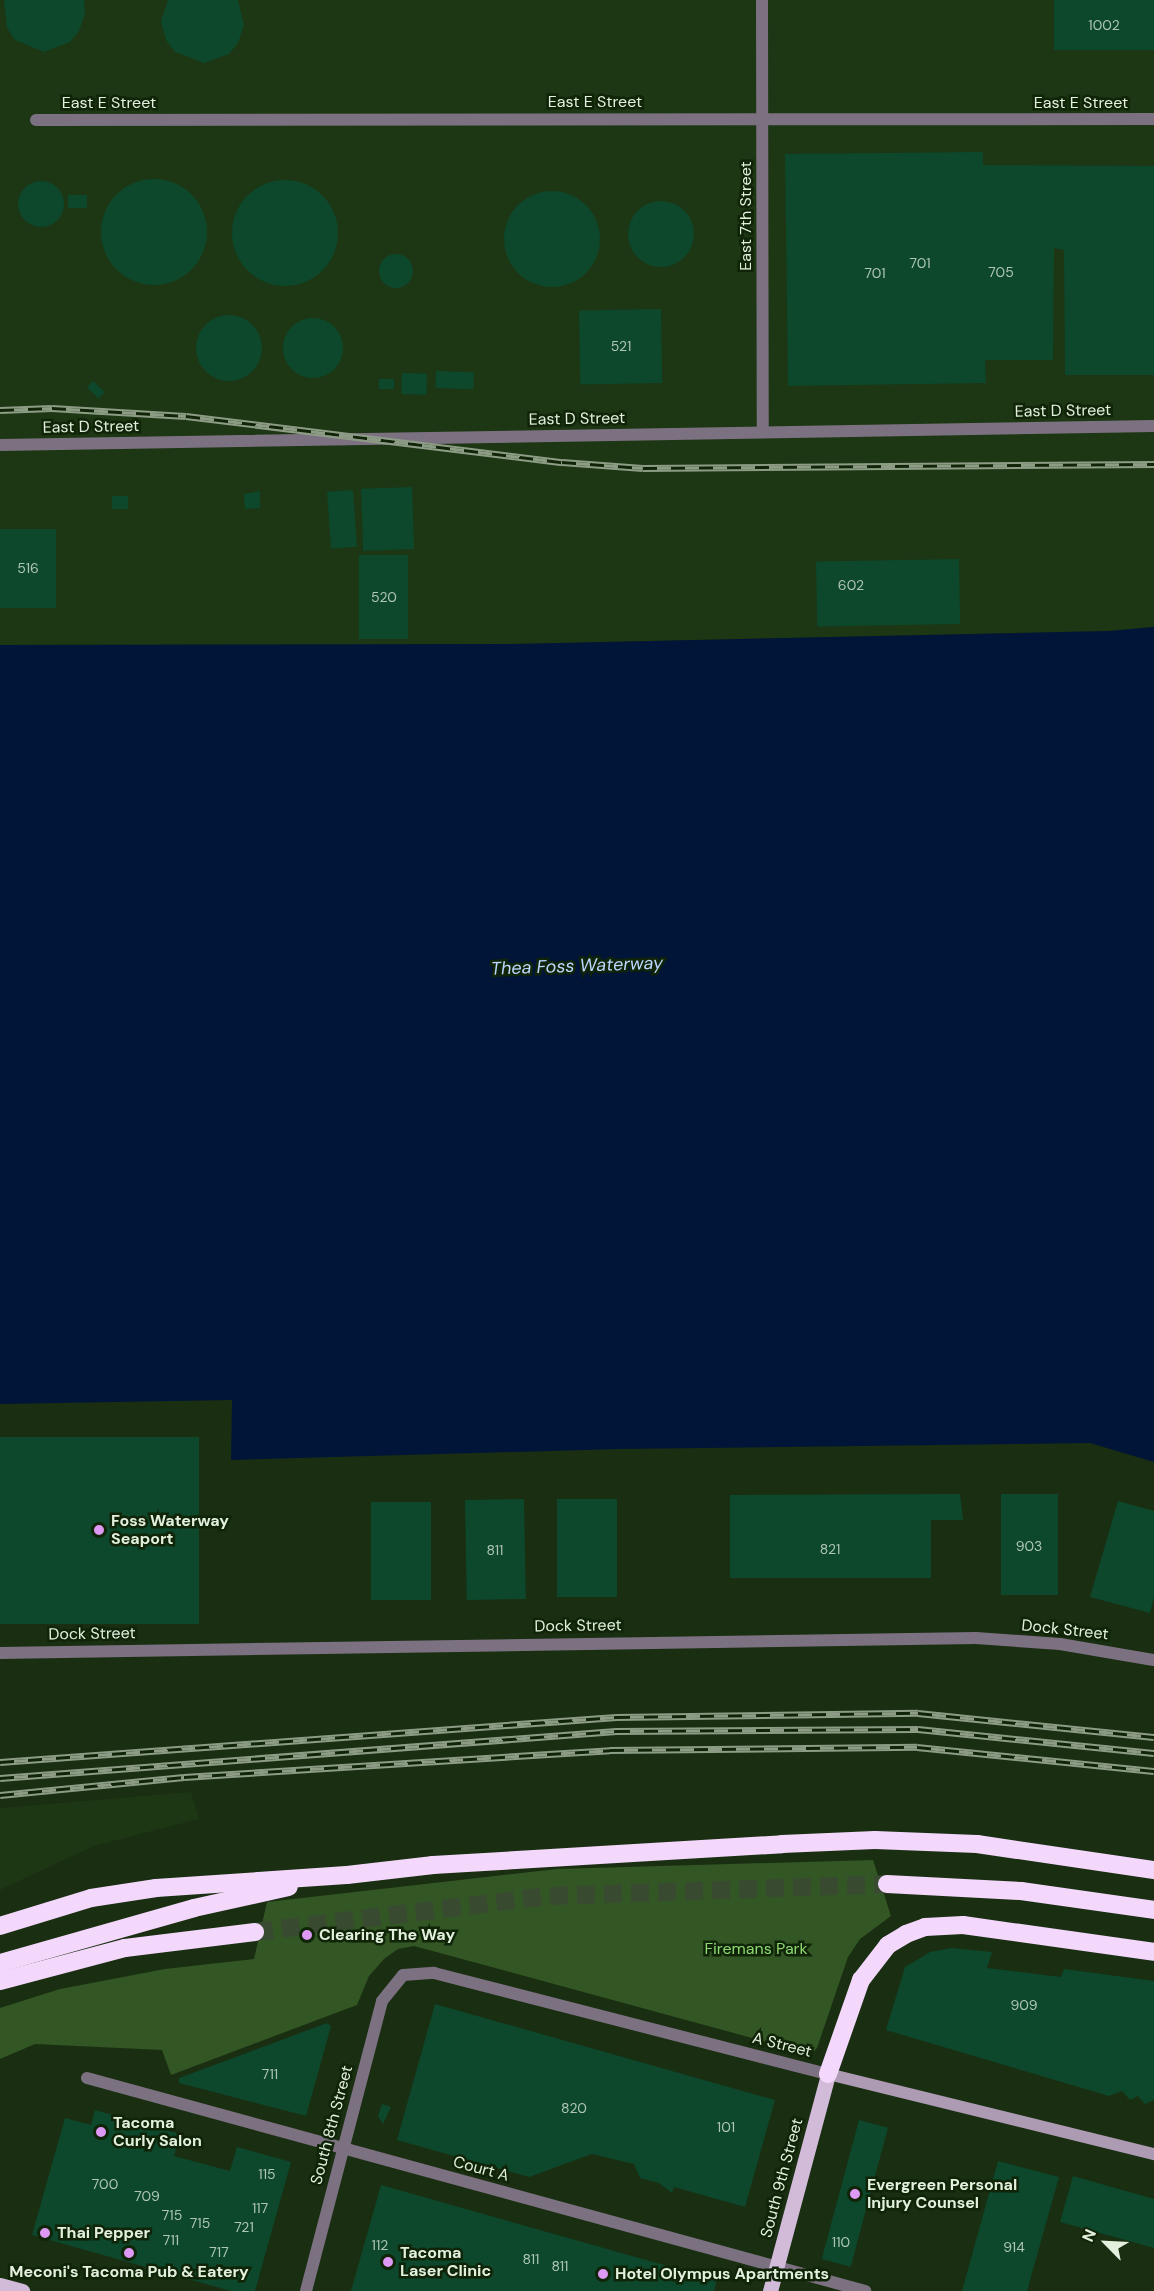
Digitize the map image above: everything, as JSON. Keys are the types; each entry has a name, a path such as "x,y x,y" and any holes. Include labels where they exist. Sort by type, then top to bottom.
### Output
{"highway":[{"path":"0,1926 91,1898 210,1883 346,1875 433,1865 875,1840 977,1844 1154,1870"},
{"path":"0,1964 194,1908 346,1875"},
{"path":"887,1884 1022,1891 1154,1910"},
{"path":"828,2074 861,1980 888,1945 906,1934 925,1927 963,1925 1154,1952"},
{"path":"0,1981 125,1948 255,1932"},
{"path":"0,1990 57,1965"}],"main road":[{"name":"A Street","path":"828,2074 1154,2154"},
{"name":"South 9th Street","path":"770,2291 828,2074"},
{"path":"0,2285 22,2291"}],"street":[{"name":"East 7th Street","path":"762,0 763,432"},
{"name":"East E Street","path":"36,120 1154,119"},
{"name":"East D Street","path":"0,445 1154,426"},
{"name":"Dock Street","path":"0,1653 976,1638 1060,1644 1154,1660"},
{"name":"A Street","path":"403,1975 434,1972 828,2074"},
{"name":"South 8th Street","path":"306,2291 382,2001 403,1975"},
{"name":"Court A","path":"87,2078 865,2291"}],"shaded area":[{"path":"0,0 1154,0 1154,627 1109,631 513,644 0,645"},
{"path":"191,1792 199,1819 94,1846 0,1890 0,1808"}],"green space":[{"name":"Firemans Park","path":"873,1860 891,1916 860,1939 848,1957 817,2048 811,2054 414,1946 398,1949 384,1959 369,1976 357,2005 171,2075 162,2050 35,2044 0,2059 0,2008 60,1989 165,1969 254,1959 267,1902 557,1869"}],"water":[{"name":"Thea Foss Waterway","path":"1154,627 1154,1462 1090,1443 619,1449 231,1460 232,1400 0,1404 0,645 513,644 1109,631"}],"building":[{"path":"4,0 84,0 85,14 79,31 70,42 44,52 15,40 7,28"},
{"path":"168,0 238,0 244,25 238,43 229,54 204,63 175,52 166,40 161,21"},
{"path":"1054,0 1154,0 1154,50 1054,50"},
{"path":"983,152 983,165 1154,166 1154,375 1065,375 1064,250 1054,248 1053,360 985,360 986,383 788,386 785,154"},
{"path":"154,179 174,183 191,195 203,212 207,232 203,252 191,269 174,281 154,285 134,281 117,269 105,252 101,232 105,212 117,195 134,183"},
{"path":"285,180 305,184 322,196 334,213 338,233 334,253 322,270 305,282 285,286 265,282 248,270 236,253 232,233 236,213 248,196 265,184"},
{"path":"41,181 57,188 64,204 57,220 41,227 25,220 18,204 25,188"},
{"path":"552,191 570,195 586,205 596,221 600,239 596,257 586,273 570,283 552,287 534,283 518,273 508,257 504,239 508,221 518,205 534,195"},
{"path":"68,195 87,195 87,208 68,208"},
{"path":"661,201 674,204 684,211 691,221 694,234 691,247 684,257 674,264 661,267 648,264 638,257 631,247 628,234 631,221 638,211 648,204"},
{"path":"396,254 408,259 413,271 408,283 396,288 384,283 379,271 384,259"},
{"path":"661,309 662,383 580,384 579,310"},
{"path":"229,315 242,318 252,325 259,335 262,348 259,361 252,371 242,378 229,381 216,378 206,371 199,361 196,348 199,335 206,325 216,318"},
{"path":"307,318 319,318 330,323 338,331 343,348 341,360 330,373 319,378 307,378 296,373 288,365 283,354 283,342 288,331 296,323"},
{"path":"436,371 474,372 473,389 435,388"},
{"path":"402,373 427,374 426,395 401,394"},
{"path":"379,379 394,379 394,389 379,389"},
{"path":"93,381 105,392 99,398 87,388"},
{"path":"412,487 414,549 363,551 361,489"},
{"path":"353,490 357,547 331,549 327,492"},
{"path":"260,491 260,508 245,509 244,494"},
{"path":"112,496 128,496 128,509 112,509"},
{"path":"0,529 56,529 56,608 0,608"},
{"path":"359,555 408,555 408,639 359,639"},
{"path":"959,559 960,624 817,626 816,561"},
{"name":"Foss Waterway Seaport","path":"0,1437 199,1437 199,1624 0,1624"},
{"path":"960,1494 963,1520 931,1520 931,1578 730,1578 730,1495"},
{"path":"1001,1494 1058,1494 1058,1595 1001,1595"},
{"path":"524,1499 526,1599 467,1600 465,1500"},
{"path":"557,1499 617,1499 617,1597 557,1597"},
{"path":"1118,1501 1154,1511 1154,1597 1150,1613 1090,1597"},
{"path":"371,1502 431,1502 431,1600 371,1600"},
{"path":"951,1948 992,1952 987,1968 1061,1977 1064,1969 1154,1981 1154,2100 1145,2104 1138,2096 1130,2100 1122,2091 1109,2096 886,2030 905,1967 930,1952"},
{"path":"435,2004 775,2100 745,2207 674,2187 672,2193 659,2183 640,2178 634,2164 592,2154 529,2177 397,2140"},
{"path":"327,2023 331,2026 306,2116 179,2083 179,2078"},
{"path":"382,2104 391,2107 383,2124 378,2116"},
{"path":"95,2110 180,2134 174,2156 230,2171 237,2147 291,2162 255,2291 231,2291 32,2235 65,2118 91,2125"},
{"path":"859,2120 888,2128 851,2267 822,2259"},
{"path":"998,2161 1059,2177 1027,2291 962,2291"},
{"path":"1073,2176 1154,2199 1154,2248 1060,2222"},
{"path":"381,2185 717,2280 714,2291 351,2291"}],"tunnel":[{"path":"255,1932 550,1896 887,1884"}],"railway":[{"path":"0,410 52,408 186,416 562,462 643,468 1154,464"},
{"path":"0,1762 616,1717 918,1713 1154,1737"},
{"path":"0,1778 616,1731 918,1729 1154,1753"},
{"path":"0,1795 184,1777 610,1750 917,1747 1154,1771"}],"place":[{"name":"Foss Waterway Seaport","path":"99,1530"},
{"name":"Clearing The Way","path":"307,1935"},
{"name":"Tacoma Curly Salon","path":"101,2132"},
{"name":"Evergreen Personal Injury Counsel","path":"855,2194"},
{"name":"Thai Pepper","path":"45,2233"},
{"name":"Meconi's Tacoma Pub & Eatery","path":"129,2253"},
{"name":"Tacoma Laser Clinic","path":"388,2262"},
{"name":"Hotel Olympus Apartments","path":"603,2274"}]}
